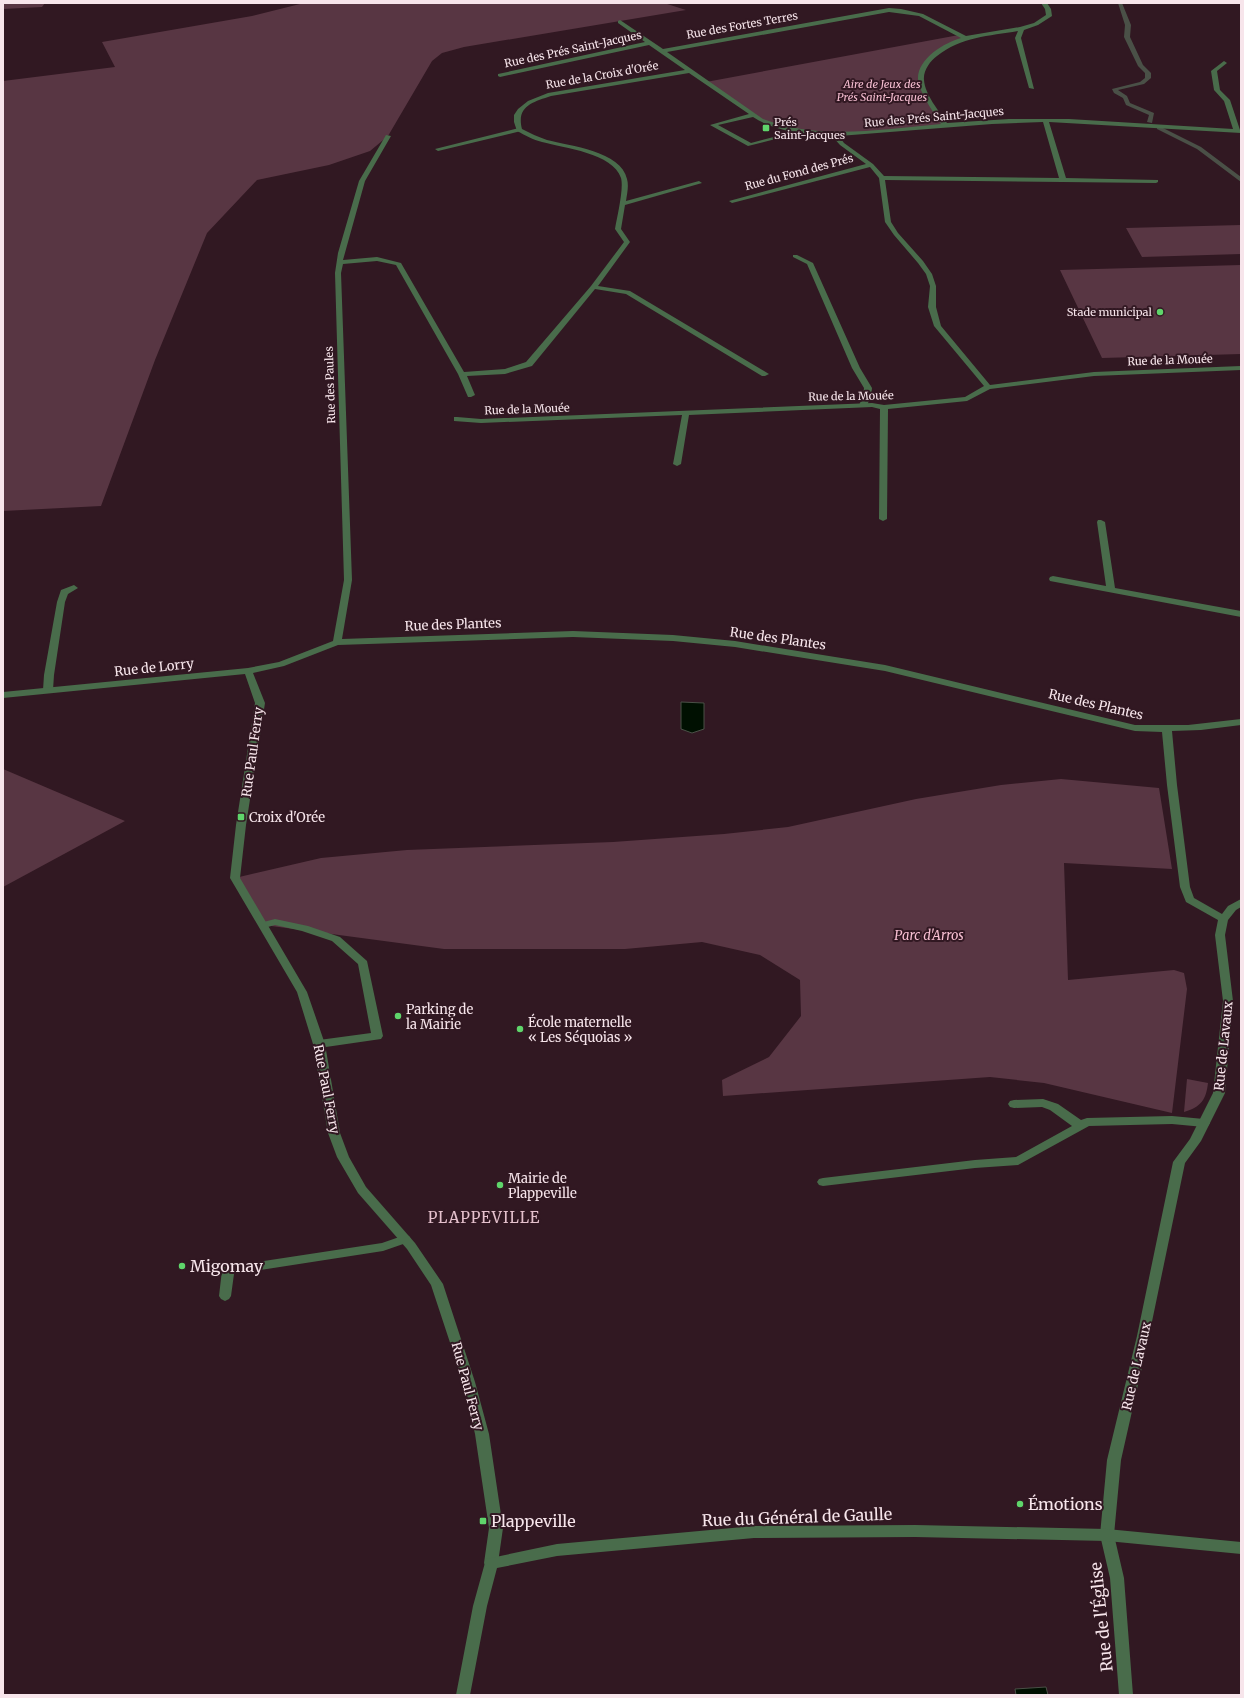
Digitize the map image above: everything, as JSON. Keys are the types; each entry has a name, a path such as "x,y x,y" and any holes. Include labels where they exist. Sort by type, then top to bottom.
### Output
{"street":[{"path":"945,126 921,80 924,68 929,59 950,42 964,37 1022,28 1040,23 1049,16 1048,9 1044,3"},
{"name":"Rue des Fortes Terres","path":"661,51 890,10 904,10 926,16 964,37"},
{"name":"Rue des Prés Saint-Jacques","path":"620,22 689,71 747,109 753,115 771,125 800,132 835,135 1011,121 1045,120 1239,131"},
{"path":"1022,28 1018,38 1032,88"},
{"name":"Rue des Prés Saint-Jacques","path":"500,75 650,43"},
{"path":"1224,63 1214,71 1217,90 1227,100 1239,131"},
{"name":"Rue de la Croix d'Orée","path":"519,130 516,122 518,111 529,102 550,94 689,71"},
{"name":"Rue des Prés Saint-Jacques","path":"753,115 714,125 750,145 800,132"},
{"path":"1045,120 1063,179"},
{"path":"438,149 519,130 535,138 597,155 617,167 624,177 624,188 618,229 627,242 593,287 529,364 519,369 504,372 462,374"},
{"name":"Rue du Fond des Prés","path":"835,135 842,144 871,165 882,178"},
{"name":"Rue des Paules","path":"337,642 348,580 338,273 362,181 388,136"},
{"name":"Rue du Fond des Prés","path":"732,201 871,165"},
{"path":"988,387 938,326 932,307 933,286 929,274 888,222 884,208 882,178 1156,181"},
{"path":"621,204 698,183"},
{"path":"795,256 810,263 856,368 868,388 867,397 863,405"},
{"path":"340,262 377,259 390,260 399,264 462,374 471,395"},
{"path":"593,287 628,292 765,374"},
{"name":"Rue de la Mouée","path":"456,419 481,421 563,419 686,412 863,405 884,407 967,399 988,387 1094,374 1241,368"},
{"path":"884,407 884,519"},
{"path":"677,464 686,412"},
{"path":"1101,522 1111,590"},
{"path":"1053,579 1241,614"},
{"path":"48,690 60,602 64,592 74,588"},
{"name":"Rue des Plantes","path":"307,656 337,642 572,634 673,638 735,644 885,668 1135,728 1167,730 1214,727 1241,722"},
{"name":"Rue de Lorry","path":"3,695 248,671 281,664 307,656"},
{"name":"Rue Paul Ferry","path":"248,671 260,703 241,825 236,878 302,992 319,1044 334,1133 342,1157 362,1190 405,1239 426,1266 437,1284 469,1382 482,1434 496,1528 491,1563"},
{"path":"1167,730 1172,785 1185,887 1190,900 1223,919 1232,908 1241,902"},
{"name":"Rue de Lavaux","path":"1107,1535 1114,1460 1143,1336 1179,1162 1195,1141 1219,1093 1228,1001 1220,935 1223,919"},
{"path":"264,924 275,922 304,928 336,939 363,963 377,1036 319,1044"},
{"path":"1014,1104 1043,1103 1054,1107 1079,1126"},
{"path":"823,1182 975,1164 1018,1161 1087,1122 1172,1120 1204,1123"},
{"path":"225,1296 228,1270 383,1247 405,1239"},
{"name":"Rue du Général de Gaulle","path":"491,1563 557,1550 754,1532 915,1530 1107,1535 1241,1548"},
{"name":"Rue de l'Église","path":"1107,1535 1117,1578 1126,1695"},
{"path":"463,1695 480,1606 491,1563"}],"green space":[{"path":"3,3 45,3 42,7 3,9"},
{"path":"304,3 664,3 686,10 464,47 442,53 432,61 388,136 370,151 329,165 257,180 207,233 155,360 101,506 3,511 3,81 115,67 102,42 252,16"},
{"name":"Aire de Jeux des Prés Saint-Jacques","path":"959,35 964,37 929,59 921,80 945,126 835,135 771,125 706,82"},
{"path":"1241,225 1241,254 1142,257 1126,228"},
{"name":"Stade municipal","path":"1241,265 1241,354 1102,358 1060,270"},
{"path":"3,769 125,821 3,887"},
{"name":"Parc d'Arros","path":"1061,779 1159,788 1172,869 1064,863 1068,980 1174,970 1184,973 1187,989 1172,1113 1044,1083 990,1077 723,1096 722,1080 769,1057 801,1016 800,980 760,955 702,942 625,949 444,949 264,925 235,878 321,858 407,850 613,842 724,834 788,827 916,799 1001,785"},
{"path":"1187,1079 1208,1083 1206,1094 1202,1102 1195,1108 1184,1112"}],"shaded area":[{"path":"681,702 704,703 704,729 692,733 681,729"},
{"path":"1046,1687 1048,1695 1016,1695 1015,1689"}],"waterway":[{"path":"1120,3 1128,25 1127,37 1141,66 1148,73 1148,78 1142,83 1115,89 1116,92 1125,97 1128,104 1152,114 1150,122"},
{"path":"1159,128 1199,148 1241,180"}],"place":[{"name":"Prés Saint-Jacques","path":"766,128"},
{"name":"Stade municipal","path":"1160,312"},
{"name":"Croix d'Orée","path":"241,817"},
{"name":"Parking de la Mairie","path":"398,1016"},
{"name":"École maternelle « Les Séquoias »","path":"520,1029"},
{"name":"Mairie de Plappeville","path":"500,1185"},
{"name":"Migomay","path":"182,1266"},
{"name":"Émotions","path":"1020,1504"},
{"name":"Plappeville","path":"483,1521"}],"district":[{"name":"PLAPPEVILLE","path":"484,1218"}]}
